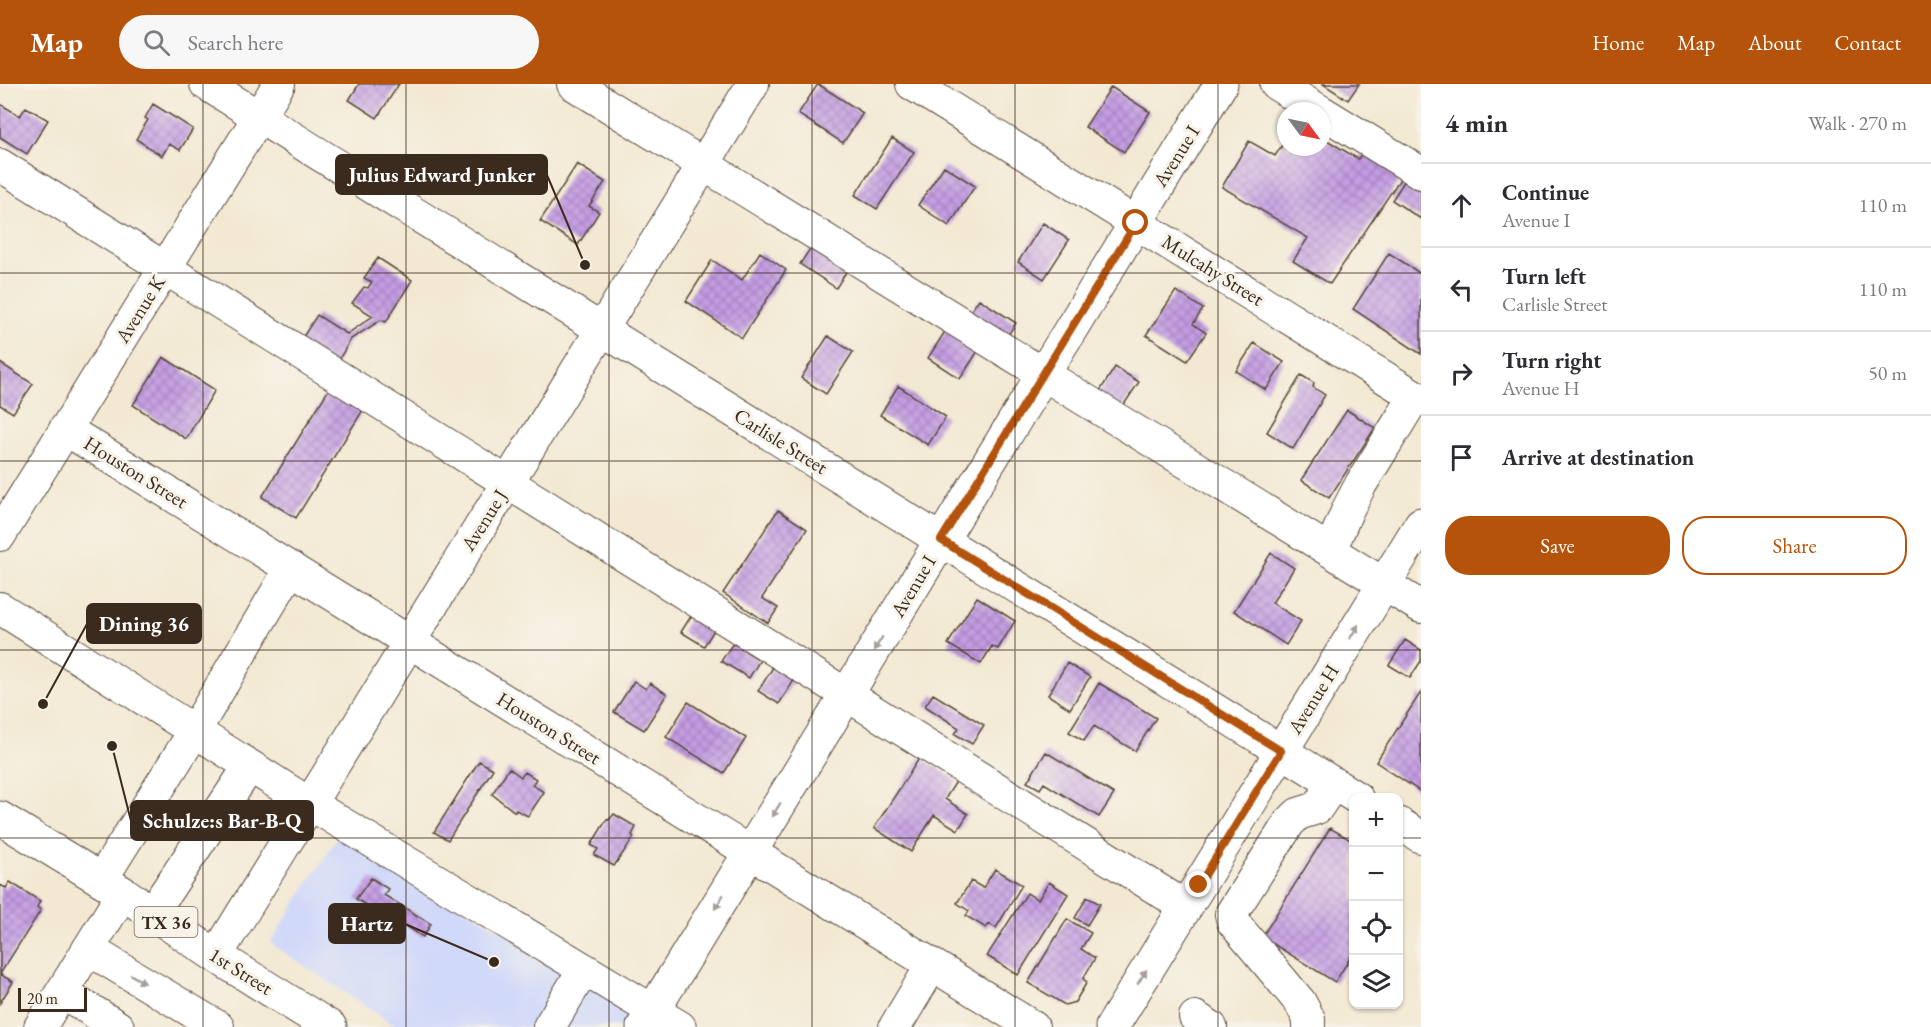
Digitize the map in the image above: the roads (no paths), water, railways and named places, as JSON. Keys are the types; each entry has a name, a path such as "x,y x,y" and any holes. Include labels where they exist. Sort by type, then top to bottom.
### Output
{"main road":[{"name":"Avenue I","path":"648,1019 1221,84"},
{"name":"Avenue H","path":"1112,1027 1421,524"},
{"name":"1st Street","path":"0,818 112,886 323,1025"}],"street":[{"name":"Carlisle Street","path":"206,84 1345,790"},
{"name":"Avenue K","path":"1,531 279,84"},
{"path":"573,84 1421,607"},
{"name":"Avenue J","path":"216,956 753,84"},
{"name":"Mulcahy Street","path":"912,84 1418,398"},
{"path":"1276,84 1305,102"},
{"path":"1331,118 1421,173"},
{"path":"0,165 847,694 1192,896 1235,908"},
{"path":"1330,551 1361,484 1418,398"},
{"name":"Houston Street","path":"66,429 1032,1027"},
{"path":"40,1027 88,949 112,886 194,732 291,568"},
{"path":"0,608 249,767 584,969 648,1019 680,1027"},
{"path":"153,913 249,767"},
{"path":"1309,1027 1309,1019 1299,1002 1233,922 1231,914 1289,823 1298,814 1317,807 1345,790"},
{"path":"1403,826 1421,837"},
{"path":"88,949 218,1027"},
{"path":"895,1027 932,965"},
{"path":"549,1027 584,969"},
{"path":"62,992 118,1027"}],"place":[{"name":"Julius Edward Junker","path":"585,265"},
{"name":"Dining 36","path":"43,704"},
{"name":"Schulze:s Bar-B-Q","path":"112,746"},
{"name":"Hartz","path":"494,962"}]}
